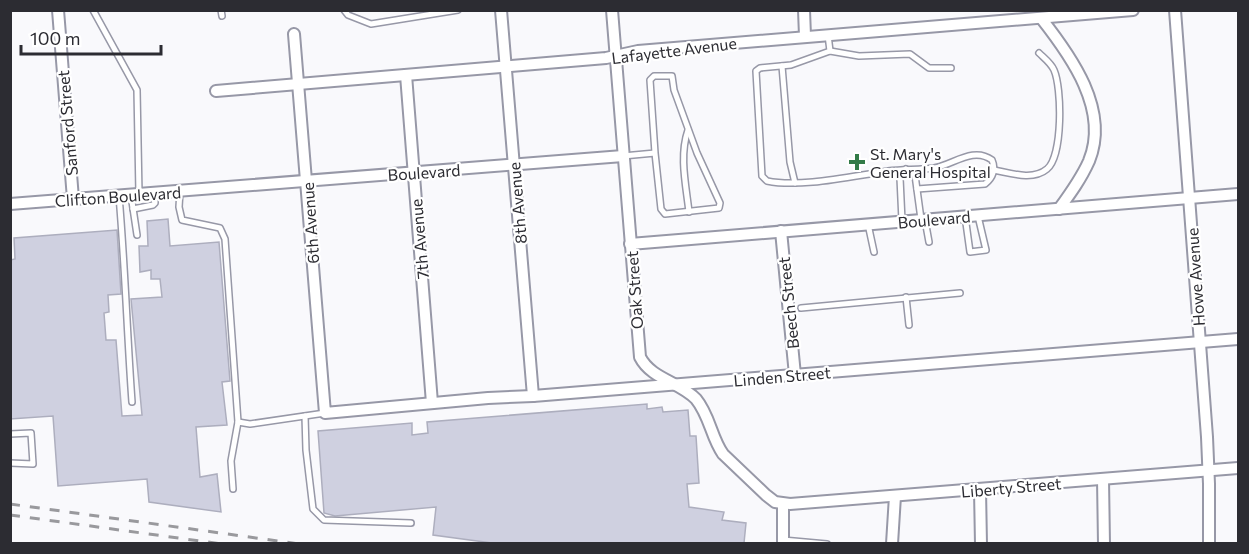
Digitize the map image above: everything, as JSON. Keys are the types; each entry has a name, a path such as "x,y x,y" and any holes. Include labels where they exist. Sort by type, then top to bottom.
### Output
{"street":[{"name":"Sanford Street","path":"58,10 73,199"},
{"name":"8th Avenue","path":"501,10 533,396"},
{"name":"Oak Street","path":"612,10 640,357 645,367 693,397 704,410 717,445 729,461 766,495 775,502 783,504"},
{"path":"804,10 805,36"},
{"path":"968,10 969,23"},
{"name":"Lafayette Avenue","path":"216,91 507,67 616,56 638,51 805,36 1133,10"},
{"name":"Howe Avenue","path":"1175,10 1209,470 1209,543"},
{"path":"1041,18 1067,51 1079,73 1094,119 1092,152 1077,183 1059,209"},
{"name":"6th Avenue","path":"294,34 325,413"},
{"name":"7th Avenue","path":"406,75 432,403"},
{"name":"Boulevard","path":"225,188 623,156"},
{"name":"Clifton Boulevard","path":"10,204 225,188"},
{"name":"Boulevard","path":"630,244 1239,194"},
{"name":"Beech Street","path":"781,231 795,375"},
{"name":"Linden Street","path":"325,413 1239,339"},
{"name":"Liberty Street","path":"783,504 1239,468"},
{"path":"1103,479 1104,543"},
{"path":"980,490 981,543"},
{"path":"892,543 895,496"},
{"path":"783,504 783,542"}],"lane":[{"path":"93,10 137,90 133,209 137,235"},
{"path":"344,10 348,15 371,24 458,10"},
{"path":"828,35 830,51"},
{"path":"917,189 985,184 994,170 992,160 979,155 963,157 936,168 906,169 795,183 767,181 762,176 761,167 756,71 760,68 804,61 830,51 858,56 910,54 929,68 951,68"},
{"path":"994,170 1018,175 1034,175 1046,170 1053,163 1060,120 1058,93 1054,71 1039,53"},
{"path":"782,66 790,162 795,183"},
{"path":"665,75 674,77 674,90 697,153 720,203 719,208 665,213 661,209 656,153 650,80 652,77 665,75"},
{"path":"688,129 683,154 689,212"},
{"path":"623,156 656,153"},
{"path":"906,169 915,175 929,242"},
{"path":"902,221 900,178 906,169"},
{"path":"180,191 179,207 182,220 220,228 225,239 238,423 231,461 233,489"},
{"path":"133,209 153,205 155,193"},
{"path":"118,196 127,297 132,402"},
{"path":"965,216 970,252 986,250 977,215"},
{"path":"868,224 874,252"},
{"path":"801,308 960,293"},
{"path":"906,297 909,325"},
{"path":"238,423 249,424 325,413"},
{"path":"305,416 306,450 313,510 324,520 411,523"},
{"path":"10,434 31,433 33,464 10,463"},
{"path":"783,542 827,543"}],"building":[{"path":"168,219 170,246 219,242 230,381 222,382 227,425 196,427 200,477 217,474 221,512 149,502 147,479 58,486 53,416 10,419 10,260 15,259 14,238 117,230 121,294 108,295 109,312 104,313 106,340 116,340 122,416 142,415 131,299 162,297 160,279 151,279 151,270 140,272 139,246 148,246 147,221"},
{"path":"647,404 647,409 662,407 663,412 688,410 690,436 696,436 699,483 687,484 689,507 724,512 722,520 746,523 744,543 492,543 433,535 436,507 335,516 324,513 318,431 412,423 412,435 428,433 427,422"}],"railway":[{"path":"10,504 300,544"},
{"path":"10,515 222,544"}],"place":[{"name":"St. Mary's General Hospital","path":"857,162"}]}
